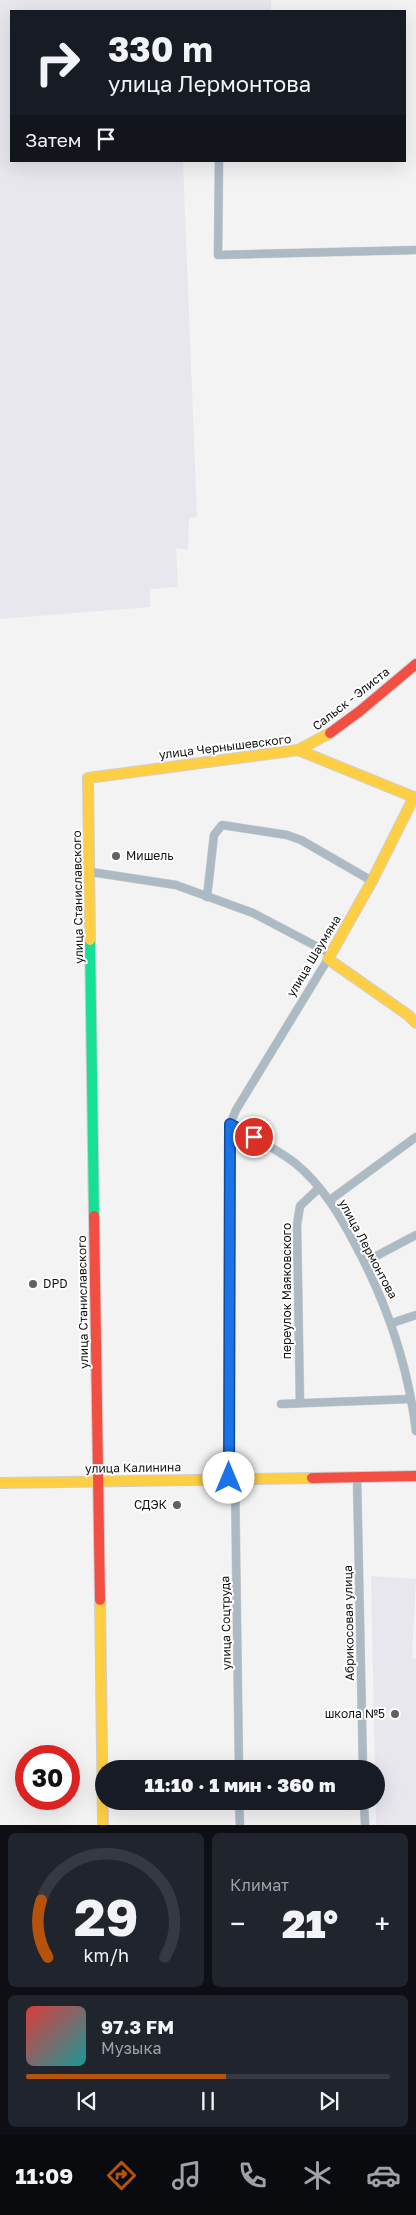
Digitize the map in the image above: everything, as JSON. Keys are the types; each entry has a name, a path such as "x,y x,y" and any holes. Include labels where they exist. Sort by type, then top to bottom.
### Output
{"main road":[{"name":"Сальск - Элиста","path":"298,750 314,743 340,726 416,664"},
{"name":"улица Чернышевского","path":"88,778 298,750 415,797"},
{"name":"улица Станиславского","path":"88,778 91,872 97,1482 103,1825"},
{"name":"улица Шаумяна","path":"330,957 415,797"},
{"path":"330,957 416,1023"},
{"name":"улица Калинина","path":"0,1483 416,1476"}],"street":[{"path":"219,162 218,255 416,250"},
{"path":"207,897 214,835 222,825 286,835 302,840 372,881"},
{"path":"91,872 176,886 253,913 330,957"},
{"name":"улица Шаумяна","path":"230,1124 236,1110 330,957"},
{"name":"улица Лермонтова","path":"230,1124 296,1164 330,1200 364,1262 392,1322 412,1395 416,1431"},
{"name":"улица Соцтруда","path":"230,1124 232,1478 239,1760"},
{"path":"330,1200 416,1137"},
{"name":"переулок Маяковского","path":"300,1403 297,1225 300,1206 319,1188"},
{"path":"364,1262 416,1235"},
{"path":"392,1322 416,1315"},
{"path":"281,1404 412,1395"},
{"name":"Абрикосовая улица","path":"357,1477 363,1760"},
{"path":"239,1810 240,1825"},
{"path":"364,1810 365,1825"}],"shaded area":[{"path":"0,0 271,0 271,10 10,10 10,162 183,162 197,517 189,518 188,550 176,548 178,587 150,589 150,607 0,619"},
{"name":"школа №5","path":"371,1576 416,1579 412,1658 416,1659 416,1825 376,1825 376,1810 385,1810 385,1760 375,1760"}],"traffic: fast":[{"path":"90,940 94,1216"}],"traffic: slow":[{"path":"90,940 88,778 298,750 330,733"},
{"path":"298,750 416,798"},
{"path":"414,797 372,881 328,959 408,1015 416,1023"},
{"path":"0,1483 312,1478"},
{"path":"100,1600 103,1825"}],"traffic: jam":[{"path":"330,733 360,711 416,664"},
{"path":"94,1216 100,1600"},
{"path":"312,1478 416,1476"}],"place":[{"name":"Мишель","path":"116,856"},
{"name":"DPD","path":"33,1284"},
{"name":"СДЭК","path":"177,1505"},
{"name":"школа №5","path":"395,1714"}],"route":[{"path":"229,1478 228,1137 230,1124 254,1137"}]}
